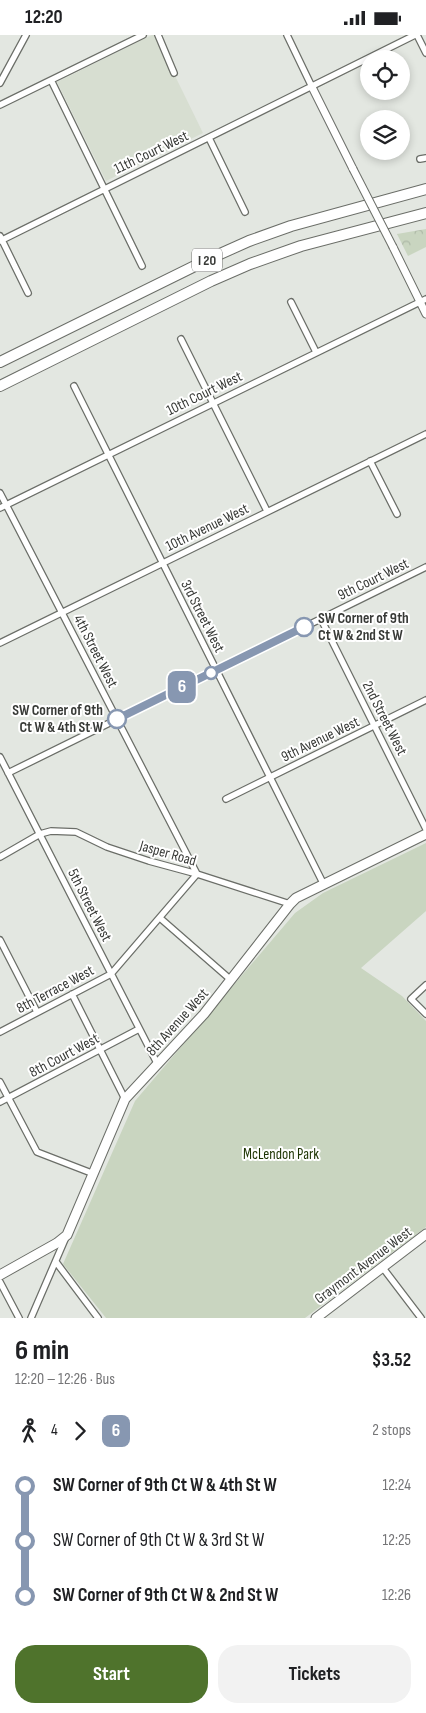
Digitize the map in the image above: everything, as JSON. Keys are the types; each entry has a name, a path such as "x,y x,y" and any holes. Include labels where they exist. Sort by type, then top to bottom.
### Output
{"highway":[{"name":"I 20","path":"0,362 210,258 249,241 291,226 426,189"},
{"name":"I 20","path":"0,386 211,281 250,264 301,246 426,213"},
{"path":"397,221 426,218"}],"main road":[{"name":"8th Avenue West","path":"67,1235 126,1099 204,1014 290,903 296,898 426,834"},
{"name":"Graymont Avenue West","path":"316,1318 426,1234"},
{"path":"0,1275 57,1243 67,1235"}],"street":[{"path":"0,83 26,35"},
{"path":"0,105 143,35"},
{"path":"158,35 174,73"},
{"path":"287,35 392,247 423,300 426,314"},
{"path":"416,35 426,53"},
{"name":"11th Court West","path":"1,239 416,35"},
{"path":"51,80 142,266"},
{"path":"209,137 245,212"},
{"path":"1,239 28,293"},
{"name":"10th Court West","path":"3,507 423,300"},
{"path":"291,303 316,352"},
{"path":"181,339 267,511"},
{"name":"3rd Street West","path":"74,386 324,885"},
{"name":"10th Avenue West","path":"0,643 426,434"},
{"path":"370,461 397,514"},
{"name":"4th Street West","path":"0,493 3,507 62,613 196,874"},
{"name":"9th Court West","path":"8,773 425,569"},
{"name":"2nd Street West","path":"321,619 426,829"},
{"name":"9th Avenue West","path":"226,799 426,700"},
{"name":"5th Street West","path":"0,757 158,1065"},
{"name":"Jasper Road","path":"40,834 52,831 76,832 107,847 140,859 290,903"},
{"path":"0,857 40,834"},
{"name":"8th Terrace West","path":"0,1032 111,974 196,874"},
{"path":"160,918 231,980"},
{"path":"0,940 37,1012"},
{"path":"426,985 411,999 426,1014"},
{"path":"72,994 126,1099"},
{"name":"8th Court West","path":"0,1102 139,1029"},
{"path":"0,1081 37,1152 94,1174"},
{"path":"31,1318 67,1235"},
{"path":"56,1262 98,1318"},
{"path":"383,1268 421,1318"},
{"path":"0,1282 19,1318"}],"shaded area":[{"path":"155,35 203,133 106,181 57,82"}],"green space":[{"path":"426,229 426,247 408,256 397,234"},
{"name":"McLendon Park","path":"426,843 426,911 361,968 402,996 426,1021 426,1227 305,1318 106,1318 63,1264 135,1101 295,913 323,893"}],"bus line":[{"name":"6","path":"117,719 304,627"}],"place":[{"name":"SW Corner of 9th Ct W & 2nd St W","path":"304,627"},
{"name":"SW Corner of 9th Ct W & 4th St W","path":"117,719"}]}
